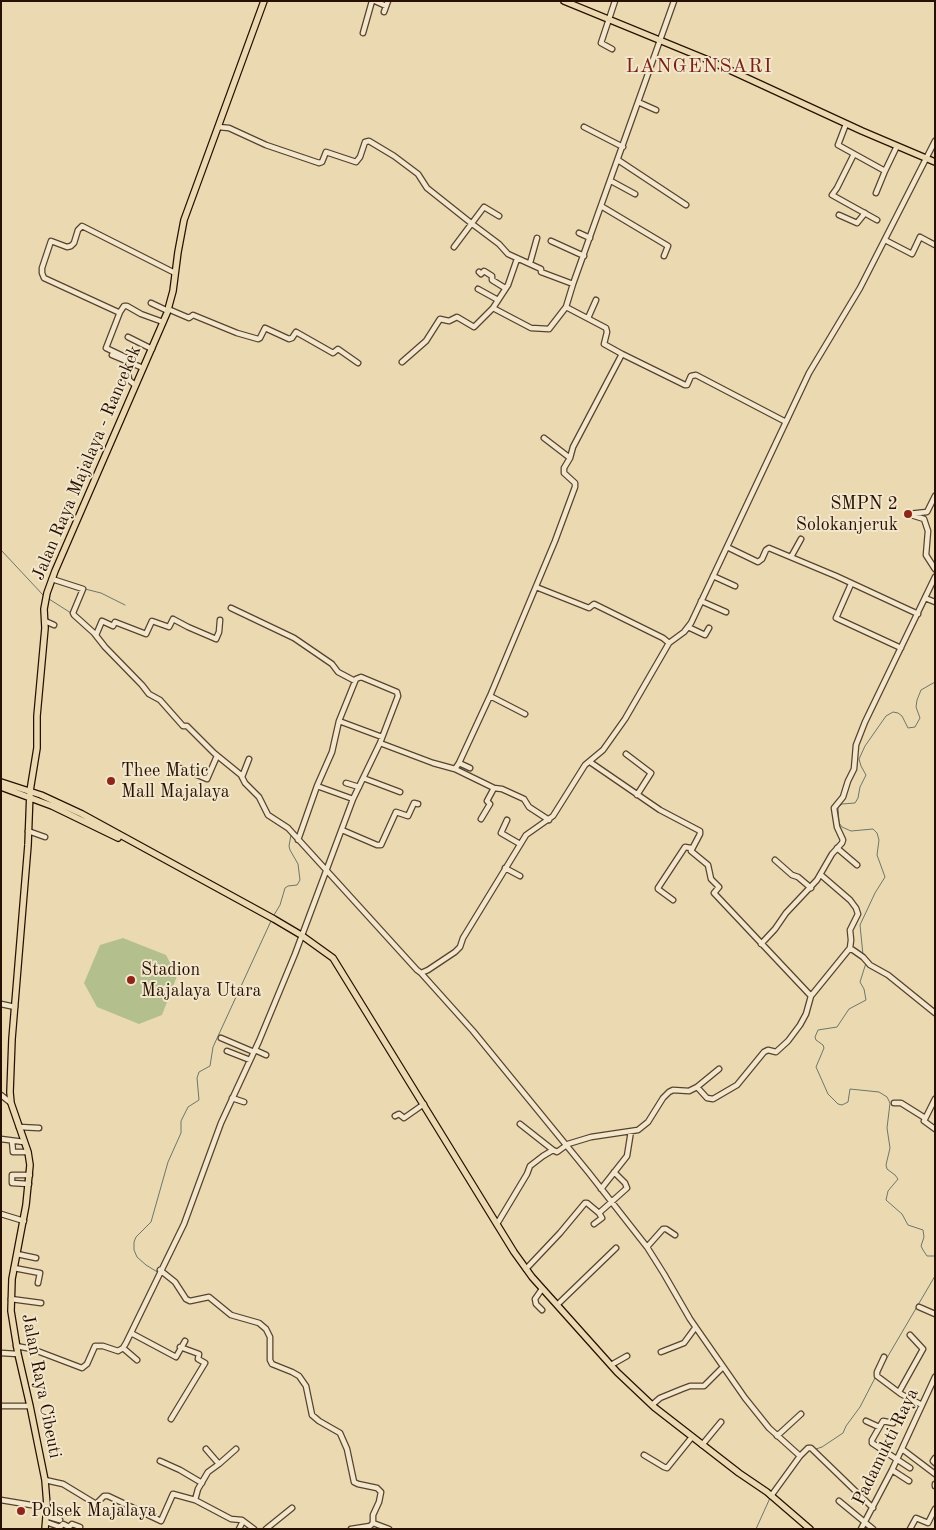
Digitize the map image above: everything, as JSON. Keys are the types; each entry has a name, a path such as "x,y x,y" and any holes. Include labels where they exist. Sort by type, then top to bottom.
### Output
{"main road":[{"name":"Jalan Raya Majalaya - Rancekek","path":"11,1103 12,1039 30,791 37,748 46,601 52,579 168,310 184,220 264,1"},
{"path":"564,1 708,60 846,124 935,162"},
{"path":"1,782 30,791 82,814 279,923"},
{"path":"1,788 73,815 117,837 301,935 322,949 337,964 497,1224 526,1269 542,1289 611,1365 652,1405 702,1445 772,1496 810,1529"},
{"name":"Jalan Raya Cibeuti","path":"11,1103 28,1152 30,1175 24,1221 14,1268 11,1300 16,1346 44,1480 47,1506 46,1522"}],"street":[{"path":"362,33 373,1 387,4 384,12"},
{"path":"612,49 601,42 615,1"},
{"path":"493,308 531,328 550,329 555,319 566,307 674,1"},
{"path":"638,102 656,110"},
{"path":"846,124 837,144 885,171"},
{"path":"218,127 229,128 266,145 319,163 322,162 326,152 356,162 360,157 364,142 369,142 394,156 418,174 427,188 498,242 508,254 541,269 541,272 573,284"},
{"path":"584,127 623,147"},
{"path":"421,973 460,947 463,938 520,844 530,831 549,820 564,801 585,765 604,750 625,719 669,643 688,627 809,373 860,288 935,141"},
{"path":"876,193 897,146"},
{"path":"854,154 832,195 877,220"},
{"path":"618,160 686,205"},
{"path":"611,181 635,194"},
{"path":"454,247 484,206 498,216"},
{"path":"601,206 668,245 664,256"},
{"path":"839,215 857,223 865,213"},
{"path":"120,312 44,278 42,268 51,241 67,247 71,246 74,243 79,228 85,226 175,273"},
{"path":"579,233 590,238"},
{"path":"885,240 912,254 920,237 935,244"},
{"path":"530,264 536,238"},
{"path":"551,241 584,256"},
{"path":"402,362 426,341 440,318 449,321 457,317 474,327 493,308 506,288 517,259"},
{"path":"479,272 481,274 484,271 492,276 492,280 506,288"},
{"path":"478,289 498,300"},
{"path":"588,318 596,300"},
{"path":"151,303 188,318 193,316 258,339 265,328 289,339 296,332 333,353 338,349 358,363"},
{"path":"127,358 108,349 106,346 124,306 162,324 168,329"},
{"path":"566,307 606,328 604,344 622,354 685,385 688,384 691,376 696,376 786,422"},
{"path":"128,337 152,349"},
{"path":"455,768 490,696 576,486 564,472 573,447 622,354"},
{"path":"112,355 143,368"},
{"path":"128,371 129,380 135,385"},
{"path":"544,438 570,458"},
{"path":"935,496 927,512 908,514 924,519 928,531 926,555 935,570"},
{"path":"791,557 801,539"},
{"path":"727,547 758,562 768,548 918,614"},
{"path":"713,576 736,586"},
{"path":"761,944 775,930 786,913 811,888 843,840 836,827 834,808 843,797 854,769 854,749 935,577"},
{"path":"52,579 83,589 73,613 142,684 149,694 160,700 183,726 187,726 216,758 242,777 245,783 259,797 268,814 288,828 326,872 473,1031 647,1247 695,1328 745,1398 777,1436 800,1456"},
{"path":"851,584 836,618 901,648"},
{"path":"536,586 588,608 594,604 669,643"},
{"path":"925,598 935,602"},
{"path":"700,601 726,612"},
{"path":"231,608 294,638 332,664 338,672 355,681"},
{"path":"96,635 102,621 112,626 115,622 146,634 152,621 169,627 173,619 216,639 219,633 220,620"},
{"path":"45,620 54,624"},
{"path":"688,627 704,635 709,628"},
{"path":"16,1346 32,1349 82,1368 87,1364 95,1346 103,1346 118,1351 123,1348 184,1224 232,1098 254,1051 326,872 353,799 380,743 398,693 361,677 356,679 339,721 334,747 317,786 298,840"},
{"path":"490,696 525,714"},
{"path":"339,721 382,737"},
{"path":"380,743 433,763 455,768 494,788 502,789 524,799 530,807 549,820"},
{"path":"626,754 650,773 637,795"},
{"path":"180,768 207,779 216,758"},
{"path":"242,777 249,759"},
{"path":"590,762 660,810 698,830 700,834 691,848 691,852 708,865 710,878 720,888 714,894 811,996"},
{"path":"459,763 470,768"},
{"path":"363,778 400,792"},
{"path":"346,783 359,787"},
{"path":"317,786 353,799"},
{"path":"481,819 490,803 487,801 494,788"},
{"path":"342,830 381,845 384,842 395,812 408,816 414,803 418,804"},
{"path":"507,820 501,832 520,844"},
{"path":"28,831 45,837"},
{"path":"673,900 658,888 685,847 691,848"},
{"path":"837,848 857,865"},
{"path":"775,860 811,888"},
{"path":"505,868 520,876"},
{"path":"697,1087 710,1100 733,1089 764,1052 768,1050 776,1052 788,1041 800,1025 806,1014 811,996 850,948 849,932 858,911 850,900 821,875"},
{"path":"850,948 863,957 870,965 888,975 935,1013"},
{"path":"1,1004 15,1007"},
{"path":"221,1038 266,1055"},
{"path":"227,1051 250,1060"},
{"path":"520,1124 557,1152 568,1144 591,1137 638,1130 648,1122 669,1092 677,1090 689,1091 697,1087 719,1069"},
{"path":"1,1095 11,1103"},
{"path":"232,1098 244,1102"},
{"path":"925,1118 935,1099"},
{"path":"894,1103 901,1103 925,1118 925,1122 935,1129"},
{"path":"395,1116 399,1114 404,1118 424,1104"},
{"path":"19,1126 39,1128"},
{"path":"601,1189 627,1156 632,1131"},
{"path":"1,1139 24,1142"},
{"path":"12,1141 13,1152 28,1152"},
{"path":"497,1224 530,1166 554,1150"},
{"path":"599,1214 627,1187 614,1172"},
{"path":"29,1184 12,1183 12,1175 30,1175"},
{"path":"526,1269 587,1203 602,1218 594,1224"},
{"path":"1,1214 24,1221"},
{"path":"647,1247 663,1229 674,1235"},
{"path":"557,1305 616,1248"},
{"path":"17,1254 36,1258"},
{"path":"14,1268 40,1273 38,1283"},
{"path":"159,1273 172,1278 186,1299 190,1301 209,1298 228,1313 259,1323 266,1329 270,1336 270,1360 272,1364 292,1372 304,1381 312,1415 319,1421 337,1430 344,1439 354,1482 376,1487 380,1490 381,1496 373,1515 373,1523"},
{"path":"542,1289 535,1301 542,1310"},
{"path":"11,1300 41,1303"},
{"path":"919,1306 935,1314"},
{"path":"661,1352 684,1343 695,1328"},
{"path":"131,1333 176,1357 185,1341"},
{"path":"899,1392 923,1349 910,1334"},
{"path":"170,1419 204,1363 198,1359 199,1354 180,1347"},
{"path":"123,1348 137,1360"},
{"path":"1,1353 18,1354"},
{"path":"611,1365 627,1356"},
{"path":"884,1357 877,1376 899,1392 922,1405"},
{"path":"652,1405 660,1398 690,1386 704,1386 722,1367"},
{"name":"Padamukti Raya","path":"861,1529 892,1470 935,1377"},
{"path":"1,1406 30,1406"},
{"path":"777,1436 801,1414"},
{"path":"866,1421 879,1427"},
{"path":"893,1423 884,1421 879,1427 872,1443 910,1468"},
{"path":"702,1445 721,1422"},
{"path":"644,1455 667,1468 692,1437"},
{"path":"772,1496 800,1456 808,1448 811,1448 873,1508"},
{"path":"902,1448 935,1474"},
{"path":"206,1449 219,1464"},
{"path":"196,1500 208,1472 236,1449"},
{"path":"935,1458 935,1463"},
{"path":"160,1461 202,1483"},
{"path":"892,1470 909,1482"},
{"path":"44,1480 63,1484 96,1504 104,1496 108,1496 160,1522 163,1520 173,1494 196,1500 231,1519 243,1521 254,1529"},
{"path":"1,1500 47,1506"},
{"path":"838,1501 873,1529"},
{"path":"266,1529 292,1508"},
{"path":"928,1522 935,1509"},
{"path":"910,1529 916,1518 935,1526"},
{"path":"46,1522 60,1520"},
{"path":"238,1529 243,1521"},
{"path":"46,1522 60,1527 63,1524 69,1527 72,1524 80,1527"},
{"path":"351,1529 370,1526 373,1523"},
{"path":"373,1523 389,1529"}],"green space":[{"name":"Stadion Majalaya Utara","path":"123,938 166,955 177,976 162,1015 139,1024 97,1007 84,983 100,945"}],"waterway":[{"path":"1,550 43,595"},
{"path":"85,589 101,593 125,605"},
{"path":"49,599 71,613"},
{"path":"863,955 860,925 885,877 877,855 879,840 877,833 873,829 851,831 842,827 839,823 838,808 842,804 855,803 858,798 860,787 866,775 859,759 865,746 886,716 893,712 898,713 902,716 908,728 915,727 920,718 916,707 921,690 935,682"},
{"path":"209,751 215,757"},
{"path":"274,915 280,905 285,888 297,885 300,880 298,864 289,846 291,835"},
{"path":"159,1273 137,1257 134,1250 134,1242 136,1237 151,1222 168,1162 181,1133 181,1121 188,1107 199,1100 197,1078 199,1072 210,1066 213,1047 271,921"},
{"path":"866,963 860,982 864,989 866,1000 849,1009 837,1027 818,1030 815,1037 824,1048 816,1067 828,1094 838,1104 842,1105 848,1102 850,1089 879,1092 887,1097 890,1103 887,1128 890,1148 886,1165 887,1169 898,1179 888,1191 886,1200 902,1214 908,1225 923,1230 924,1237 921,1246 927,1256 935,1256"},
{"path":"881,1368 935,1276"},
{"path":"807,1446 809,1445 816,1449 822,1447 843,1433 860,1407 875,1378"},
{"path":"304,1388 309,1411"},
{"path":"756,1529 770,1498"}],"place":[{"name":"SMPN 2 Solokanjeruk","path":"908,514"},
{"name":"Thee Matic Mall Majalaya","path":"111,781"},
{"name":"Stadion Majalaya Utara","path":"131,980"},
{"name":"Polsek Majalaya","path":"21,1511"}],"district":[{"name":"LANGENSARI","path":"699,67"}]}
